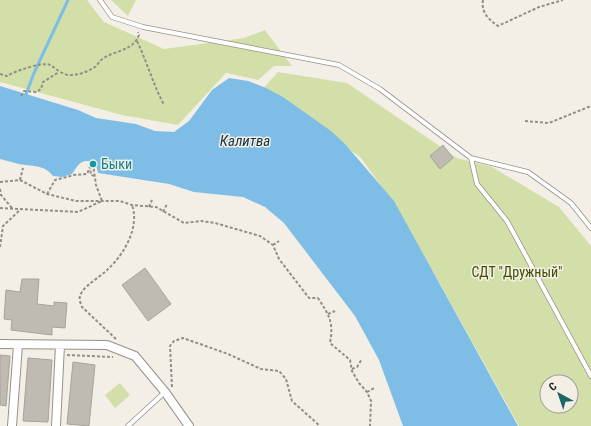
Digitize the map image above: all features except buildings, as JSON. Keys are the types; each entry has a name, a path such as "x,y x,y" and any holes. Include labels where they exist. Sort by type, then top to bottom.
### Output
{"street":[{"path":"0,344 60,350 107,345 135,356 165,392 189,426"},
{"path":"12,426 18,345"},
{"path":"56,426 60,350"}],"lane":[{"path":"100,0 112,18 143,27 339,65 380,90 471,158 528,172 571,203 591,228"},
{"path":"471,158 477,184 508,221 591,376"},
{"path":"128,426 165,392"}],"path":[{"path":"483,0 482,4 487,18 498,26 539,7 562,0"},
{"path":"0,74 7,76 14,72 25,70 38,64 49,64 60,72 70,76 80,74 96,66 103,58 126,49 137,41 139,35 136,28"},
{"path":"137,41 148,63 156,90 164,105"},
{"path":"21,96 24,91 36,92 41,89 43,82 60,72"},
{"path":"525,121 549,123 591,106"},
{"path":"93,164 96,185 102,201"},
{"path":"47,194 55,180 74,175 88,174 90,167 91,175 95,176"},
{"path":"20,180 23,168"},
{"path":"0,182 20,180 47,194 76,201 126,202 132,205 156,207 184,223 200,221 215,223 260,236 273,245 279,258 310,298 318,298 328,314 333,329 330,343 350,360 352,369 359,383 367,392 371,401 370,426"},
{"path":"0,189 1,195 12,208"},
{"path":"149,207 152,200"},
{"path":"0,208 78,212 102,201"},
{"path":"163,212 167,204"},
{"path":"119,341 82,307 79,300 82,292 108,270 121,255 134,223 135,214 132,205"},
{"path":"0,247 3,226 22,208"},
{"path":"273,245 279,242"},
{"path":"328,314 335,311"},
{"path":"173,404 170,346 174,341 183,338 228,354 261,369 279,371 286,379 292,401 320,426"},
{"path":"60,350 117,357"},
{"path":"352,369 357,367 362,359"},
{"path":"367,392 374,388"}],"green space":[{"path":"0,0 87,0 104,22 164,49 244,38 265,30 292,66 274,66 258,80 226,73 178,125 122,115 0,82"},
{"path":"111,0 136,0 128,16"},
{"name":"СДТ \"Дружный\"","path":"278,72 347,83 457,158 492,167 559,207 591,246 591,426 519,426 392,201 361,158 291,105 260,92"},
{"path":"120,383 130,395 115,408 105,395"}],"water":[{"name":"Калитва","path":"229,78 248,81 266,88 283,97 331,131 345,144 394,201 518,426 403,426 379,360 355,316 284,223 265,207 243,197 194,192 169,184 98,173 96,164 88,161 79,164 72,174 62,177 53,176 45,169 40,167 0,159 0,86 78,110 96,118 136,124 155,131 174,132 189,121 212,90"}],"waterway":[{"path":"25,97 34,73 68,0"}],"place":[{"name":"Быки","path":"93,164"}]}
